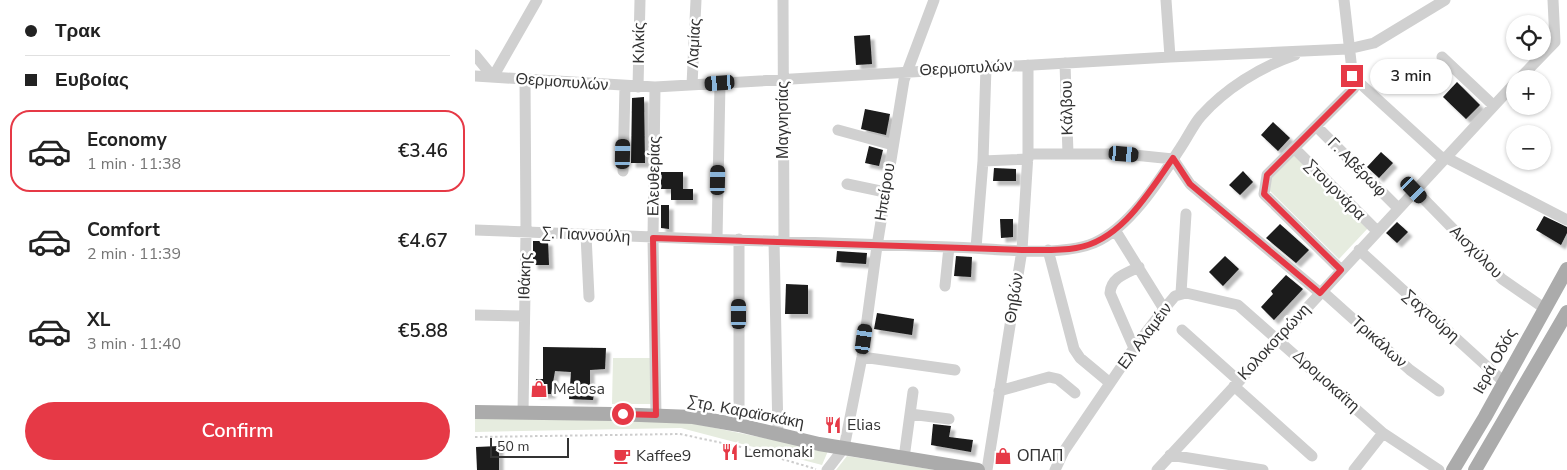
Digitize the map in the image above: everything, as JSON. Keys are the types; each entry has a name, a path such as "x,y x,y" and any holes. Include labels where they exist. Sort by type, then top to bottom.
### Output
{"main road":[{"name":"Ιερά Οδός","path":"1453,470 1567,269"},
{"path":"1475,470 1567,312"},
{"name":"Στρ. Καραϊσκάκη","path":"475,412 693,417 943,467 979,470"}],"street":[{"path":"475,55 493,78 537,0"},
{"name":"Κιλκίς","path":"638,87 640,0"},
{"name":"Λαμίας","path":"692,85 696,0"},
{"name":"Μαγνησίας","path":"778,434 783,0"},
{"name":"Ηπείρου","path":"844,448 862,357 885,192 906,72 934,0"},
{"path":"1166,0 1170,57"},
{"path":"1341,270 1264,194 1267,175 1354,88 1348,49 1344,0"},
{"name":"Θερμοπυλών","path":"475,76 655,87 986,67 1348,49 1374,44 1445,0"},
{"path":"1553,0 1555,42"},
{"path":"1528,70 1555,42 1567,41"},
{"name":"Σ. Γιαννούλη","path":"475,230 653,238 779,240 877,246 1022,250 1077,248 1095,242 1115,230 1145,199 1200,117 1230,89 1280,60 1306,52"},
{"path":"1442,57 1493,105"},
{"name":"Κάλβου","path":"1065,63 1068,154"},
{"name":"Θηβών","path":"987,470 1022,250 1028,156 1029,65"},
{"path":"976,248 983,161 986,67"},
{"path":"1352,76 1444,158 1567,220"},
{"name":"Ιθάκης","path":"523,413 523,316 526,232 525,80"},
{"path":"717,239 720,83"},
{"path":"623,170 625,86"},
{"name":"Ελευθερίας","path":"655,87 653,238 656,415"},
{"name":"Κολοκοτρώνη","path":"1157,470 1506,92"},
{"name":"Γ. Αβέρωφ","path":"1316,126 1398,208"},
{"path":"838,130 893,145"},
{"name":"Στουρνάρα","path":"1294,148 1377,231"},
{"path":"983,161 1068,154 1124,154 1173,158"},
{"name":"Τρικάλων","path":"1173,158 1190,184 1321,292 1410,370 1439,391"},
{"path":"847,184 885,192"},
{"name":"Αισχύλου","path":"1414,190 1502,279 1544,308"},
{"name":"Ελ Αλαμέιν","path":"1055,470 1064,452 1134,348 1175,296 1181,293 1186,214"},
{"path":"1115,230 1164,309"},
{"path":"587,235 589,297"},
{"path":"739,239 739,425"},
{"path":"945,286 949,247"},
{"path":"1048,250 1074,349 1080,358 1110,383"},
{"name":"Σαχτούρη","path":"1359,250 1504,382"},
{"path":"1134,348 1110,293 1114,280 1139,267"},
{"name":"Δρομοκαϊτη","path":"1181,293 1192,293 1238,305 1278,338 1383,433 1439,470"},
{"path":"475,315 523,316"},
{"path":"1182,330 1312,456"},
{"path":"862,357 955,370"},
{"path":"999,391 1049,377 1058,380 1075,393"},
{"path":"904,458 913,392"},
{"path":"910,414 949,419"},
{"path":"1354,470 1383,433"},
{"path":"827,470 844,448"},
{"path":"1170,455 1263,470"}],"path":[{"path":"475,437 680,434 741,447 820,470"}],"shaded area":[{"path":"1295,153 1369,227 1339,259 1269,190 1270,178"},
{"path":"613,358 652,358 652,404 612,404"},
{"path":"475,415 681,421 828,451 822,465 681,428 475,432"},
{"path":"847,456 935,470 836,470"}],"building":[{"path":"870,35 872,64 856,65 854,36"},
{"path":"1457,82 1480,105 1466,119 1443,97"},
{"path":"644,97 645,163 631,163 632,98"},
{"path":"865,109 890,114 886,135 861,129"},
{"path":"1273,122 1290,138 1278,151 1261,135"},
{"path":"869,146 883,150 879,166 865,163"},
{"path":"1381,152 1393,163 1379,178 1367,167"},
{"path":"994,168 1016,169 1016,181 993,181"},
{"path":"1243,171 1253,182 1240,195 1229,185"},
{"path":"661,172 683,172 683,189 693,189 693,200 671,200 671,189 661,189"},
{"path":"661,205 669,205 669,229 661,228"},
{"path":"1544,216 1567,227 1567,233 1561,245 1536,230"},
{"path":"1000,219 1013,219 1013,237 1001,238"},
{"path":"1397,222 1408,232 1397,243 1386,233"},
{"path":"1280,224 1309,250 1296,263 1266,238"},
{"path":"533,241 548,241 549,265 533,265"},
{"path":"837,251 867,253 866,264 836,262"},
{"path":"956,256 972,257 971,277 954,276"},
{"path":"1225,256 1239,269 1223,286 1209,272"},
{"path":"1286,275 1303,289 1274,320 1261,307 1273,294 1271,291"},
{"path":"786,284 808,285 808,314 785,314"},
{"path":"877,313 914,319 912,335 874,329"},
{"path":"543,347 606,348 605,369 590,370 590,393 594,393 593,400 569,399 571,372 555,371 551,394 535,394 536,379 543,379"},
{"path":"933,424 951,426 949,437 973,440 971,452 931,445"},
{"path":"499,446 499,470 477,470 476,447"}],"place":[{"name":"Melosa","path":"539,389"},
{"name":"Elias","path":"833,425"},
{"name":"Lemonaki","path":"730,452"},
{"name":"Kaffee9","path":"622,456"},
{"name":"ΟΠΑΠ","path":"1003,456"}],"route":[{"path":"623,414 656,415 653,238 784,240 877,246 1022,250 1077,248 1095,242 1115,230 1145,199 1173,158 1190,184 1320,293 1341,270 1264,194 1267,175 1354,88 1352,76"}]}
